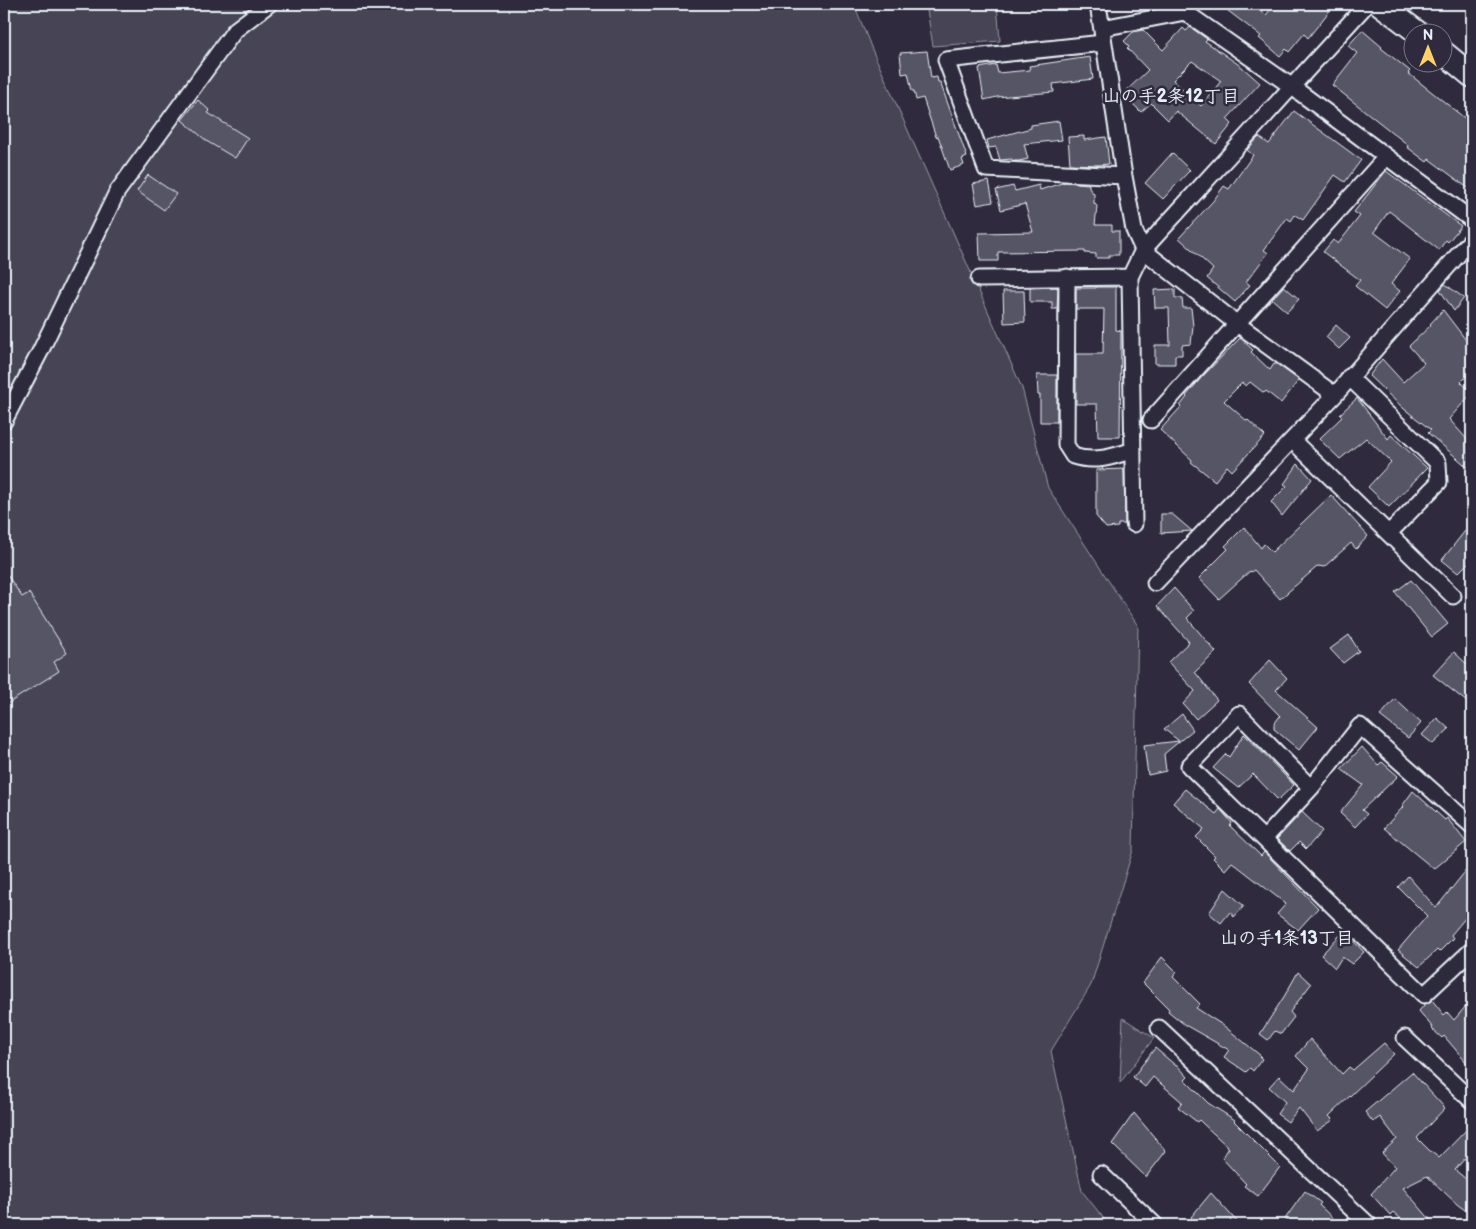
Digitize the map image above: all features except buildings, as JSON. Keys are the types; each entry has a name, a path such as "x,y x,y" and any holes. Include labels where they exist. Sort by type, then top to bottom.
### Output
{"main road":[{"path":"1380,4 1404,22"},
{"path":"1454,61 1472,76"}],"street":[{"path":"4,421 40,352 117,192 235,30 269,4"},
{"path":"1098,4 1124,176 1134,230 1143,250 1236,324 1334,395"},
{"path":"1134,524 1130,276 1143,250 1367,4"},
{"path":"1102,28 1185,12 1291,86 1472,220"},
{"path":"1103,44 946,60 986,169 1124,176"},
{"path":"1151,420 1386,157"},
{"path":"1155,583 1334,395 1470,244"},
{"path":"979,278 1130,276"},
{"path":"1067,277 1066,445 1073,456 1084,460 1109,458 1133,450"},
{"path":"1349,377 1438,463 1439,482 1389,533"},
{"path":"1292,440 1452,596"},
{"path":"1311,788 1239,714 1189,766 1424,995 1472,950"},
{"path":"1264,840 1311,788 1360,726 1472,826"},
{"path":"1159,1028 1369,1225"},
{"path":"1405,1038 1472,1101"},
{"path":"1101,1174 1155,1225"}],"shaded area":[{"path":"4,4 854,4 871,47 1022,388 1048,488 1138,626 1133,850 1091,985 1051,1051 1082,1191 1109,1225 4,1225"},
{"path":"926,4 997,4 1000,41 933,46"},
{"path":"1123,1018 1154,1038 1120,1083"}],"district":[{"name":"山の手2条12丁目","path":"1171,96"},
{"name":"山の手1条13丁目","path":"1287,938"}]}
